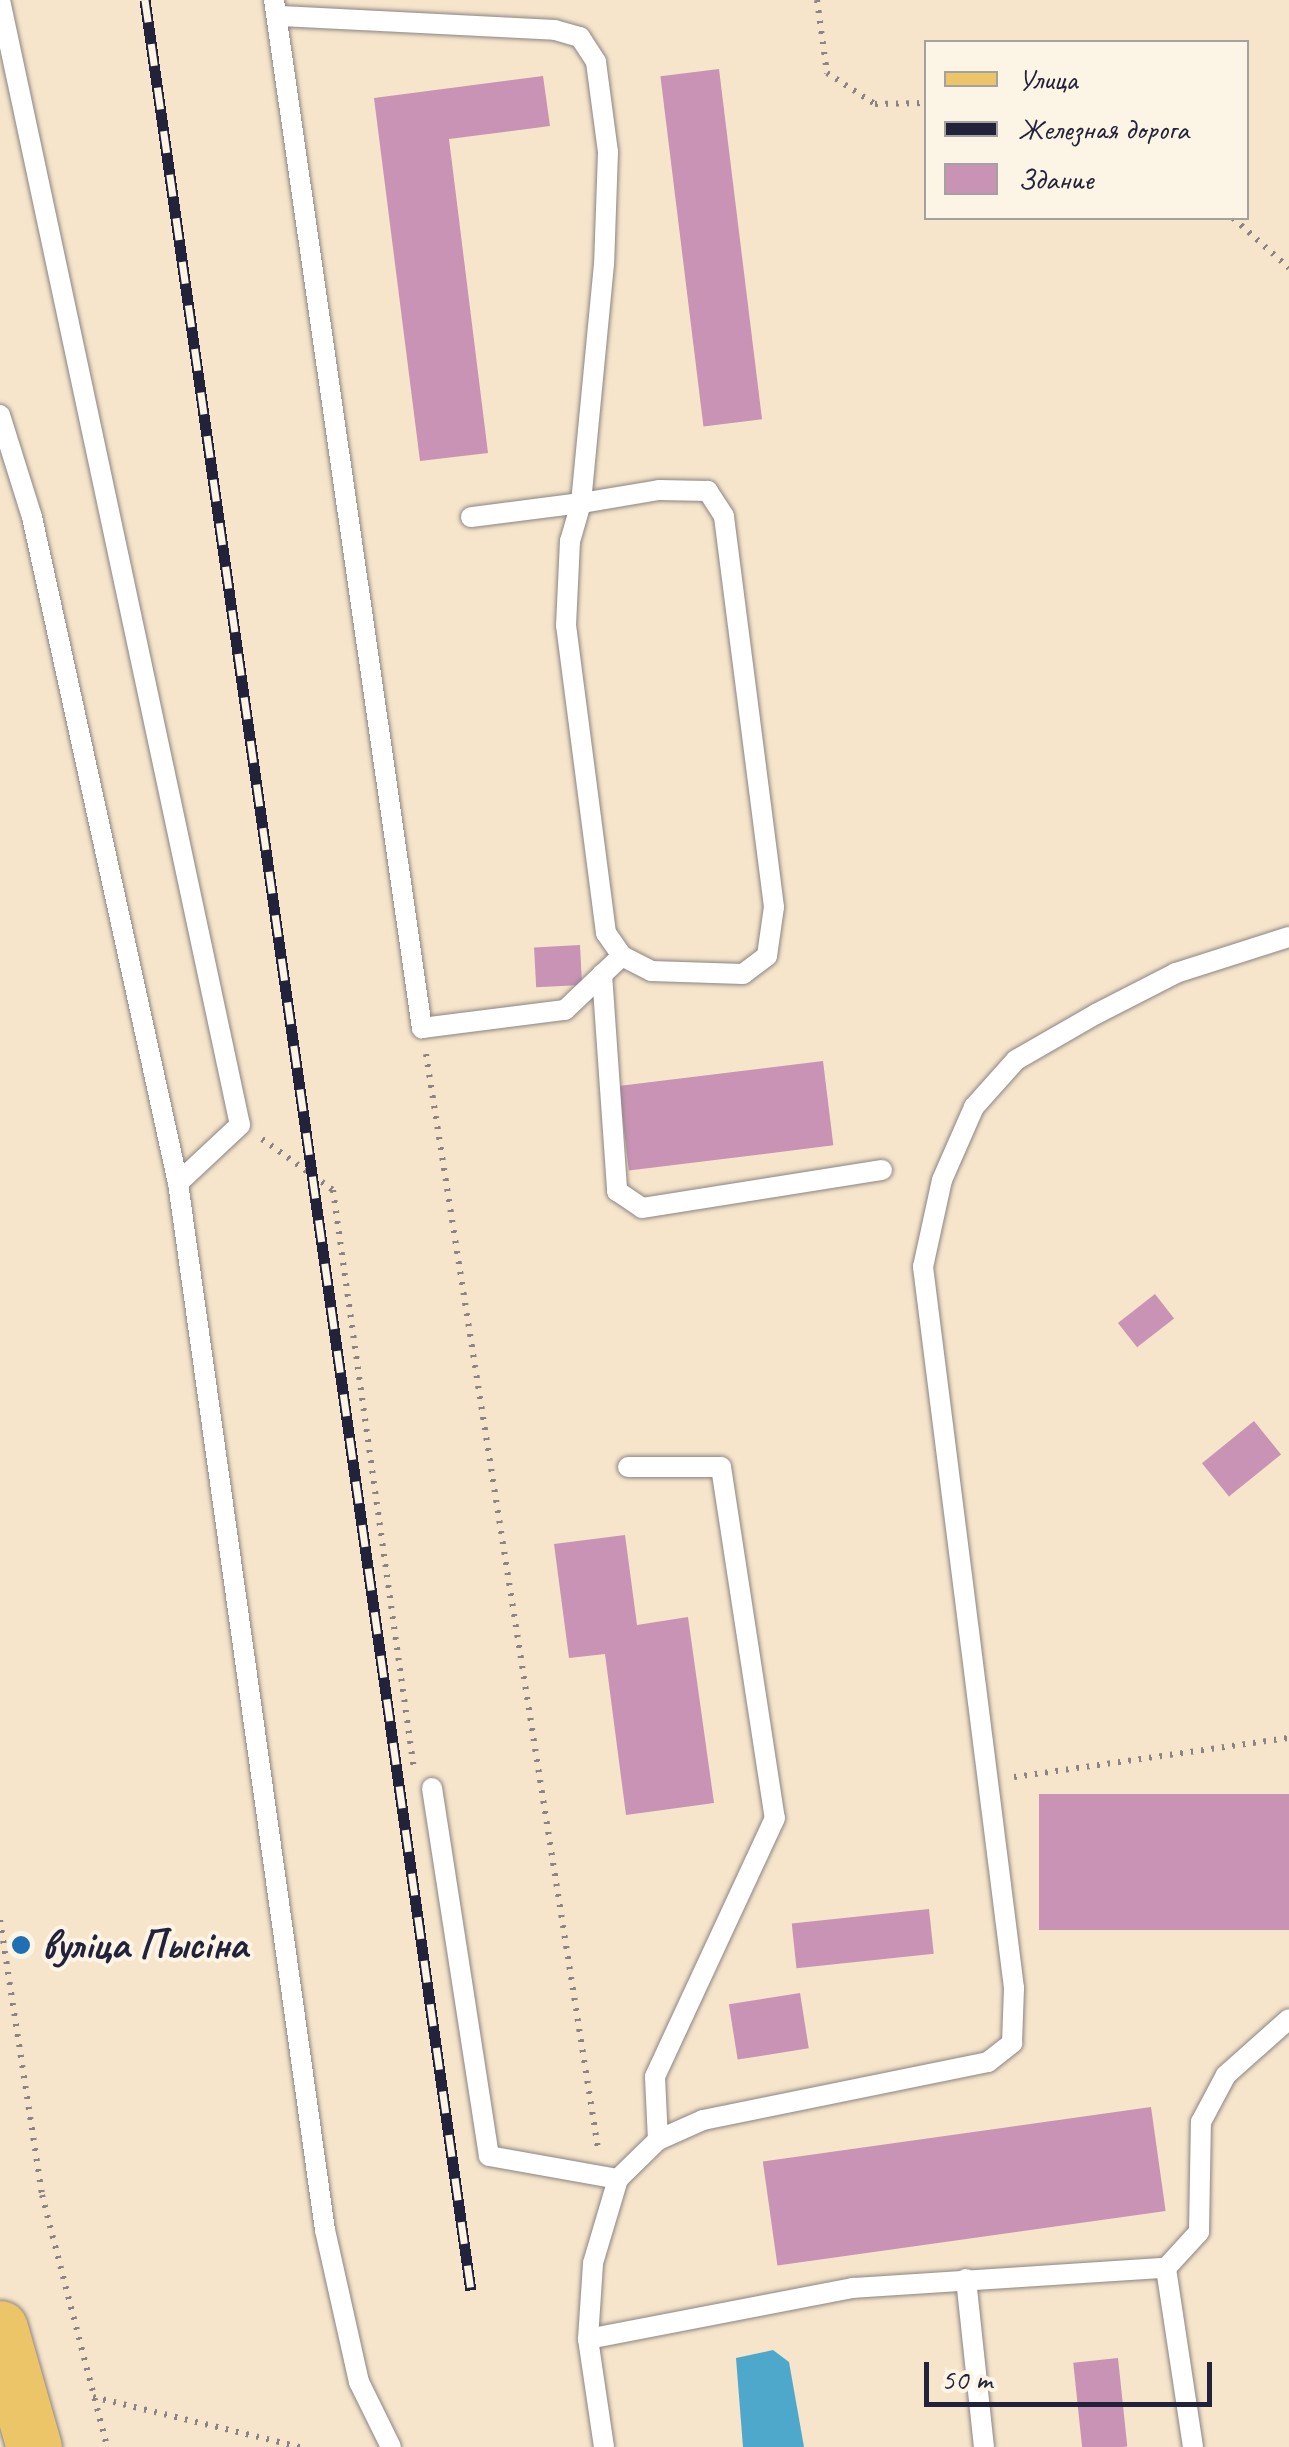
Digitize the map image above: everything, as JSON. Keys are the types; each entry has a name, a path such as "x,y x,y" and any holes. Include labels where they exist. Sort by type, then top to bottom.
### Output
{"main road":[{"path":"0,2328 8,2390 34,2447"}],"lane":[{"path":"0,0 240,1125 178,1183"},
{"path":"471,518 581,502 708,491 724,516 774,908 767,956 743,974 651,971 622,956 606,933 566,625 581,502 607,171 596,62 580,36 554,30 278,8 422,1028 564,1010 622,956"},
{"path":"0,414 32,517 178,1183 326,2230 359,2382 390,2447"},
{"path":"604,2447 588,2338 593,2263 609,2177 658,2140 702,2120 988,2062 1012,2043 989,1782 928,1367 922,1267 942,1180 974,1108 1016,1060 1176,973 1289,937"},
{"path":"602,974 617,1191 642,1208 882,1170"},
{"path":"628,1467 721,1467 775,1818 656,2077 658,2140"},
{"path":"432,1788 489,2156 609,2177"},
{"path":"588,2338 853,2288 1166,2268 1199,2232 1201,2122 1226,2075 1289,2020"},
{"path":"1166,2268 1194,2447"},
{"path":"966,2279 984,2447"}],"path":[{"path":"816,0 827,72 876,104 924,103"},
{"path":"1235,220 1289,268"},
{"path":"422,1028 609,2177"},
{"path":"240,1125 333,1190 412,1768 432,1788"},
{"path":"989,1782 1289,1738"},
{"path":"0,1920 42,2195 108,2447"},
{"path":"92,2397 300,2447"}],"water":[{"path":"773,2350 789,2362 804,2447 743,2447 736,2358"}],"building":[{"path":"719,69 762,419 703,427 660,76"},
{"path":"543,76 550,126 449,139 488,453 420,461 374,98"},
{"path":"580,945 582,985 536,987 534,947"},
{"path":"823,1061 833,1145 629,1170 619,1086"},
{"path":"1155,1294 1174,1318 1137,1347 1118,1323"},
{"path":"1254,1421 1281,1454 1229,1497 1202,1463"},
{"path":"625,1535 637,1625 688,1617 714,1803 626,1815 605,1654 569,1658 554,1544"},
{"path":"1039,1794 1289,1794 1289,1930 1039,1930"},
{"path":"929,1909 934,1954 796,1968 792,1923"},
{"path":"800,1993 809,2048 738,2060 729,2004"},
{"path":"1151,2107 1166,2211 777,2266 763,2162"},
{"path":"1118,2358 1127,2447 1082,2447 1073,2363"}],"railway":[{"path":"145,0 471,2290"}],"place":[{"name":"вуліца Пысіна","path":"21,1945"}]}
